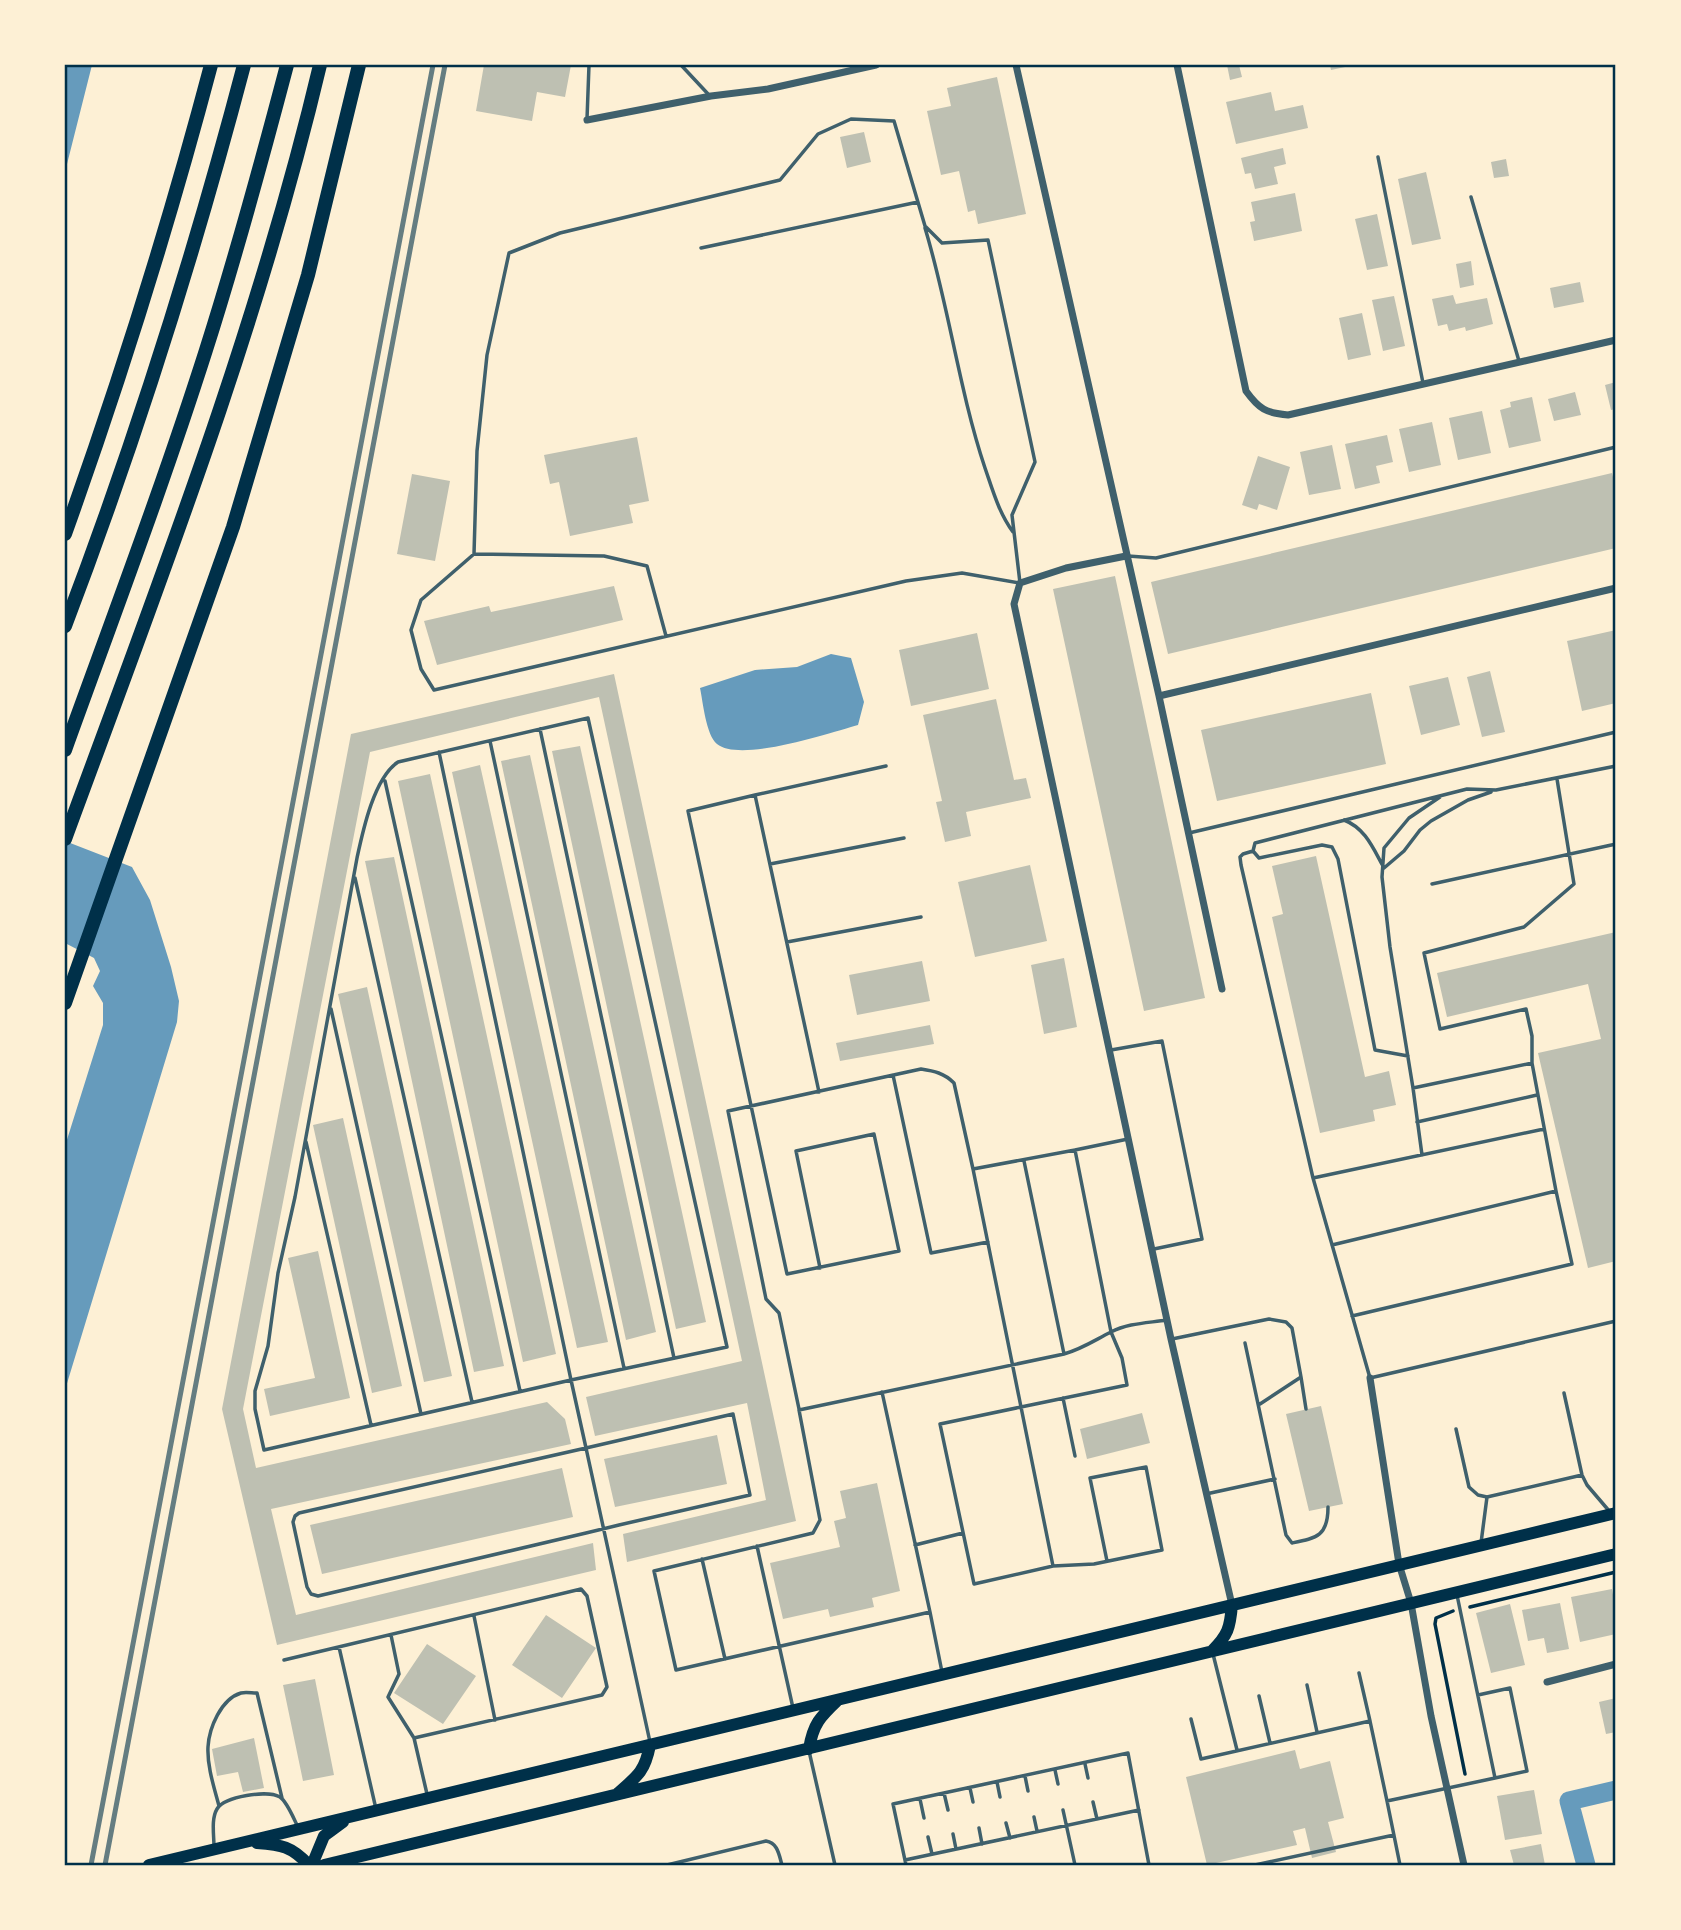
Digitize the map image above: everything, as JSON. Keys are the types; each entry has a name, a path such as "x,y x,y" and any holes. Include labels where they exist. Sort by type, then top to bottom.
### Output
{"highway":[{"path":"65,534 160,249 211,65"},
{"path":"65,626 113,496 176,307 244,65"},
{"path":"65,750 206,350 287,65"},
{"path":"66,836 218,419 276,233 320,65"},
{"path":"65,1003 224,553 272,401 309,275 359,65"}],"main road":[{"path":"149,1865 1614,1513"},
{"path":"324,1865 1616,1554"},
{"path":"1212,1651 1226,1637 1231,1624 1232,1605"},
{"path":"808,1749 813,1728 839,1699"},
{"path":"615,1796 646,1766 650,1745"},
{"path":"247,1842 283,1846 297,1852 310,1865 324,1836 349,1818"}],"street":[{"path":"587,120 711,96 768,89 876,65"},
{"path":"1016,65 1159,696 1222,989"},
{"path":"1177,65 1246,391 1255,404 1269,413 1288,415 1616,340"},
{"path":"1126,556 1066,568 1020,583 1014,604 1171,1339 1232,1605"},
{"path":"1159,696 1616,588"},
{"path":"1370,1378 1399,1564 1410,1603 1464,1865"},
{"path":"1547,1682 1616,1664"}],"lane":[{"path":"587,120 589,65"},
{"path":"681,65 711,96"},
{"path":"474,554 477,451 487,355 509,253 560,233 780,180 818,134 851,119 894,121 934,258 974,435 1002,517 1014,534"},
{"path":"1378,157 1423,383"},
{"path":"1471,197 1520,361"},
{"path":"701,248 918,202"},
{"path":"666,636 647,566 604,556 474,554 421,600 411,630 421,668 434,690 906,582 962,573 1020,583 1012,515 1035,462 988,240 942,243 925,226"},
{"path":"1126,556 1156,558 1616,447"},
{"path":"588,718 727,1347 264,1450 255,1409 255,1391 268,1346 278,1273 295,1197 365,825 384,779 390,768 398,762 540,729 588,718"},
{"path":"540,729 674,1358"},
{"path":"1188,834 1616,732"},
{"path":"490,741 624,1368"},
{"path":"439,752 650,1745"},
{"path":"820,1268 796,1151 874,1134 899,1251 820,1268 787,1274 688,811 886,766"},
{"path":"1384,868 1404,851 1420,830 1468,800 1496,790 1616,766"},
{"path":"384,779 520,1391"},
{"path":"1352,1316 1572,1264 1537,1095 1532,1063 1532,1036 1526,1009 1440,1029 1424,953 1524,927 1574,884 1557,779"},
{"path":"1253,851 1255,843 1441,795 1467,789 1496,790"},
{"path":"755,795 819,1092"},
{"path":"1422,1154 1382,877 1384,848 1393,835 1409,818 1441,795"},
{"path":"1344,820 1354,824 1362,832 1384,868"},
{"path":"770,864 904,838"},
{"path":"1432,884 1616,844"},
{"path":"1253,851 1259,858 1322,845 1332,847 1338,859 1375,1050 1408,1056"},
{"path":"1253,851 1240,857 1241,865 1313,1178 1370,1378 1616,1321"},
{"path":"354,874 472,1402"},
{"path":"787,942 921,917"},
{"path":"330,1007 421,1414"},
{"path":"1109,1050 1162,1041 1202,1240 1152,1250"},
{"path":"1413,1088 1532,1063"},
{"path":"930,1612 676,1670 654,1571 813,1532 820,1520 779,1313 766,1299 728,1111 921,1069 946,1075 954,1083 974,1170 1053,1566"},
{"path":"894,1075 931,1253 988,1242"},
{"path":"1417,1122 1537,1095"},
{"path":"1313,1178 1544,1129"},
{"path":"305,1139 371,1425"},
{"path":"974,1170 1128,1139"},
{"path":"1075,1150 1111,1332 1122,1358 1127,1385 940,1424 974,1584 1053,1566 1082,1566 1107,1562 1162,1550 1146,1467 1090,1478 1107,1562"},
{"path":"1023,1160 1065,1354"},
{"path":"1332,1245 1556,1191"},
{"path":"1171,1339 1269,1319 1281,1319 1292,1328 1306,1409"},
{"path":"799,1410 1065,1354 1082,1349 1127,1326 1167,1320"},
{"path":"1245,1343 1286,1535 1292,1543 1314,1539 1328,1522 1328,1507"},
{"path":"1259,1404 1301,1377"},
{"path":"882,1392 943,1674"},
{"path":"1564,1393 1582,1475 1587,1485 1614,1513"},
{"path":"1063,1398 1075,1456"},
{"path":"733,1414 750,1495 318,1597 311,1594 307,1587 293,1522 299,1513 586,1448 733,1414"},
{"path":"1456,1429 1469,1487 1478,1495 1487,1497 1582,1475"},
{"path":"1206,1494 1275,1479"},
{"path":"1481,1545 1487,1497"},
{"path":"915,1545 963,1533"},
{"path":"757,1546 794,1711"},
{"path":"702,1559 725,1659"},
{"path":"284,1660 580,1589 587,1596 607,1687 602,1695 414,1738"},
{"path":"1456,1593 1495,1777"},
{"path":"474,1615 495,1720"},
{"path":"391,1635 399,1674 388,1697 414,1738 428,1799"},
{"path":"339,1647 376,1811"},
{"path":"1212,1651 1237,1750"},
{"path":"1359,1673 1400,1865"},
{"path":"1307,1685 1317,1732"},
{"path":"1387,1801 1527,1771 1510,1688 1478,1695"},
{"path":"219,1806 211,1775 208,1746 217,1716 227,1701 241,1693 257,1693 282,1798 300,1830"},
{"path":"1259,1696 1269,1743"},
{"path":"1191,1720 1201,1759 1370,1721"},
{"path":"808,1749 835,1865"},
{"path":"1139,1810 932,1854 905,1863 893,1804 1128,1753 1139,1810 1149,1865"},
{"path":"1085,1764 1088,1777"},
{"path":"1055,1770 1058,1784"},
{"path":"1025,1776 1028,1791"},
{"path":"997,1782 1000,1797"},
{"path":"970,1788 973,1802"},
{"path":"944,1793 948,1810"},
{"path":"215,1849 214,1816 219,1806 231,1799 257,1794 282,1798"},
{"path":"920,1798 924,1818"},
{"path":"1094,1802 1097,1819"},
{"path":"1063,1810 1075,1865"},
{"path":"1034,1817 1037,1831"},
{"path":"1006,1823 1010,1838"},
{"path":"979,1828 982,1844"},
{"path":"953,1834 956,1849"},
{"path":"1255,1865 1394,1835"},
{"path":"928,1837 932,1854"},
{"path":"667,1865 766,1841 775,1846 782,1865"}],"path":[{"path":"1467,1783 1436,1618 1460,1609 1616,1572"}],"water":[{"path":"65,65 92,65 65,172"},
{"path":"831,654 851,658 864,702 858,725 786,745 745,750 729,749 713,740 700,688 755,670 797,667"},
{"path":"65,841 132,867 150,900 179,1001 177,1022 65,1390 65,1146 103,1025 103,1003 93,986 100,971 94,958 65,943"}],"building":[{"path":"484,65 571,65 565,97 537,92 532,121 476,111"},
{"path":"1227,65 1239,65 1242,77 1230,80"},
{"path":"1330,65 1350,65 1350,66 1331,70"},
{"path":"997,77 1026,214 978,224 975,210 968,212 959,171 941,175 927,111 951,106 947,88"},
{"path":"1271,92 1275,111 1303,105 1308,128 1236,144 1226,102"},
{"path":"864,132 871,162 847,168 840,137"},
{"path":"1283,148 1286,164 1274,167 1278,184 1255,189 1251,173 1245,174 1241,158"},
{"path":"1506,159 1509,176 1494,178 1491,162"},
{"path":"1426,172 1441,239 1412,245 1398,179"},
{"path":"1295,193 1302,231 1254,241 1250,222 1255,221 1251,202"},
{"path":"1377,214 1388,266 1367,270 1355,219"},
{"path":"1471,261 1474,285 1460,288 1456,264"},
{"path":"1580,282 1584,302 1554,308 1550,288"},
{"path":"1453,295 1456,304 1487,298 1493,324 1466,331 1465,327 1449,331 1447,324 1438,326 1432,299"},
{"path":"1394,296 1405,346 1383,351 1372,300"},
{"path":"1362,313 1371,355 1348,360 1339,318"},
{"path":"1616,382 1616,409 1611,410 1605,385"},
{"path":"1575,392 1581,415 1554,421 1548,399"},
{"path":"1532,397 1541,441 1509,448 1500,410 1511,407 1510,402"},
{"path":"1482,411 1491,453 1458,460 1449,418"},
{"path":"1432,422 1441,465 1409,472 1399,429"},
{"path":"1387,435 1393,462 1376,466 1380,483 1355,489 1345,444"},
{"path":"637,437 649,501 629,505 633,523 570,536 559,482 550,484 544,455"},
{"path":"1332,445 1341,489 1309,495 1300,452"},
{"path":"1258,456 1290,467 1277,510 1259,504 1257,510 1242,505"},
{"path":"1612,473 1616,489 1616,548 1168,654 1151,582"},
{"path":"412,474 450,481 435,561 397,554"},
{"path":"1115,576 1205,998 1144,1011 1053,589"},
{"path":"614,586 623,620 437,665 424,621 489,606 491,612"},
{"path":"1616,630 1616,703 1582,711 1567,641"},
{"path":"977,633 989,689 911,706 899,650"},
{"path":"1490,671 1505,732 1482,737 1467,677"},
{"path":"614,674 796,1521 627,1562 623,1534 766,1500 747,1403 595,1436 586,1397 742,1361 599,697 370,752 243,1409 256,1468 547,1402 565,1419 571,1444 271,1509 296,1615 593,1543 596,1570 277,1645 222,1409 351,734"},
{"path":"1448,677 1460,725 1421,735 1409,686"},
{"path":"1371,693 1386,764 1217,801 1201,730"},
{"path":"996,699 1014,780 1026,778 1031,798 966,812 971,836 945,842 936,802 942,801 923,715"},
{"path":"580,746 706,1322 676,1329 552,751"},
{"path":"530,755 656,1332 626,1340 501,761"},
{"path":"480,765 608,1342 577,1348 452,772"},
{"path":"430,774 556,1354 523,1362 398,781"},
{"path":"1316,856 1365,1077 1389,1071 1396,1105 1373,1110 1375,1121 1320,1133 1272,917 1283,914 1272,866"},
{"path":"394,857 504,1366 474,1372 365,861"},
{"path":"1030,865 1047,941 975,957 958,882"},
{"path":"1616,932 1616,1261 1588,1268 1538,1053 1601,1039 1588,984 1447,1017 1437,973"},
{"path":"1064,958 1077,1027 1044,1034 1031,965"},
{"path":"922,961 930,1001 857,1015 849,975"},
{"path":"367,987 452,1376 424,1382 338,994"},
{"path":"930,1025 934,1044 840,1061 836,1043"},
{"path":"343,1118 402,1386 372,1393 313,1125"},
{"path":"318,1251 350,1398 270,1416 264,1389 315,1378 288,1258"},
{"path":"1321,1406 1343,1504 1309,1511 1286,1414"},
{"path":"1142,1413 1150,1443 1087,1459 1080,1429"},
{"path":"717,1435 727,1484 615,1507 604,1459"},
{"path":"562,1468 573,1517 322,1574 310,1525"},
{"path":"877,1483 900,1591 872,1598 874,1607 830,1617 828,1609 783,1619 770,1563 840,1547 834,1521 846,1518 840,1491"},
{"path":"1612,1589 1616,1634 1580,1642 1571,1597"},
{"path":"1560,1603 1569,1649 1547,1653 1544,1638 1528,1641 1522,1610"},
{"path":"1510,1604 1525,1665 1491,1673 1476,1613"},
{"path":"546,1615 596,1648 562,1698 512,1665"},
{"path":"427,1644 476,1676 443,1724 394,1693"},
{"path":"315,1679 334,1775 303,1781 283,1685"},
{"path":"1616,1698 1616,1732 1606,1734 1599,1702"},
{"path":"254,1738 264,1788 243,1792 238,1772 217,1776 212,1749"},
{"path":"1295,1750 1300,1769 1330,1761 1344,1818 1328,1822 1336,1852 1312,1858 1305,1828 1293,1831 1297,1845 1207,1865 1186,1777"},
{"path":"1534,1790 1542,1834 1505,1840 1497,1796"},
{"path":"1541,1844 1545,1865 1514,1865 1510,1850"}],"waterway":[{"path":"1586,1865 1569,1801 1616,1790"}],"railway":[{"path":"91,1865 433,65"},
{"path":"105,1865 445,65"}]}
